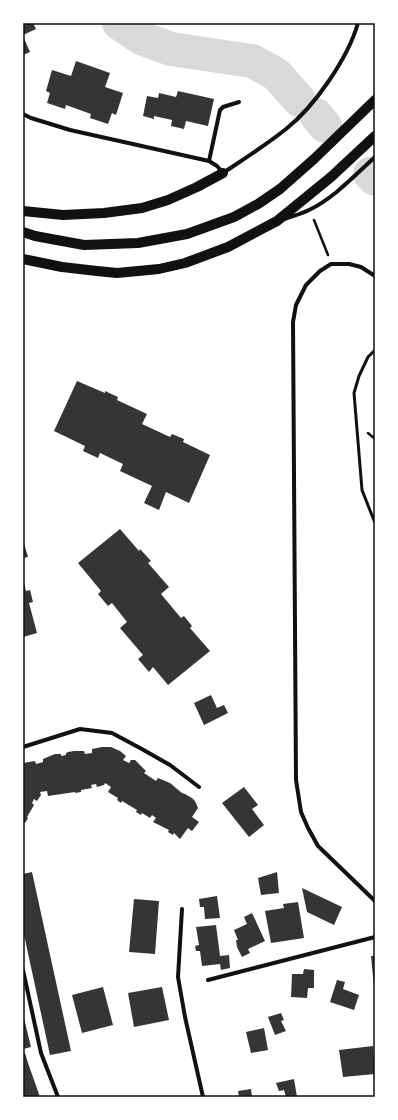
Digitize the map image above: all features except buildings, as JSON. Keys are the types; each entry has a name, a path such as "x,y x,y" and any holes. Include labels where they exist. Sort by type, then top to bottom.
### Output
{"main road":[{"path":"23,232 35,236 84,245 138,243 187,234 234,217 258,204 280,189 314,159 375,100"},
{"path":"23,259 62,267 97,272 118,273 159,269 185,263 228,247 277,221 331,177 373,138"},
{"path":"23,211 63,215 104,213 142,208 168,200 223,173"}],"street":[{"path":"23,114 31,118 70,130 209,162 217,166 223,173 287,128 310,105 340,63 351,44 358,23"},
{"path":"209,162 220,110 223,106 239,102"},
{"path":"277,221 308,211 327,199 342,188 375,158"},
{"path":"375,276 361,267 349,264 331,264 320,271 306,284 296,305 293,322 296,780 301,812 318,846 375,901"},
{"path":"23,747 80,729 112,733 170,765 199,787"},
{"path":"182,909 178,977 185,1017 203,1097"},
{"path":"208,980 375,937"},
{"path":"23,970 42,1053 58,1097"}],"lane":[{"path":"375,350 368,357 358,376 354,393 362,490 375,523"}],"path":[{"path":"308,211 316,222 331,264"}],"waterway":[{"path":"119,23 141,38 171,49 252,61 276,74 299,100"},
{"path":"316,115 325,126"},
{"path":"370,174 375,179"}]}
